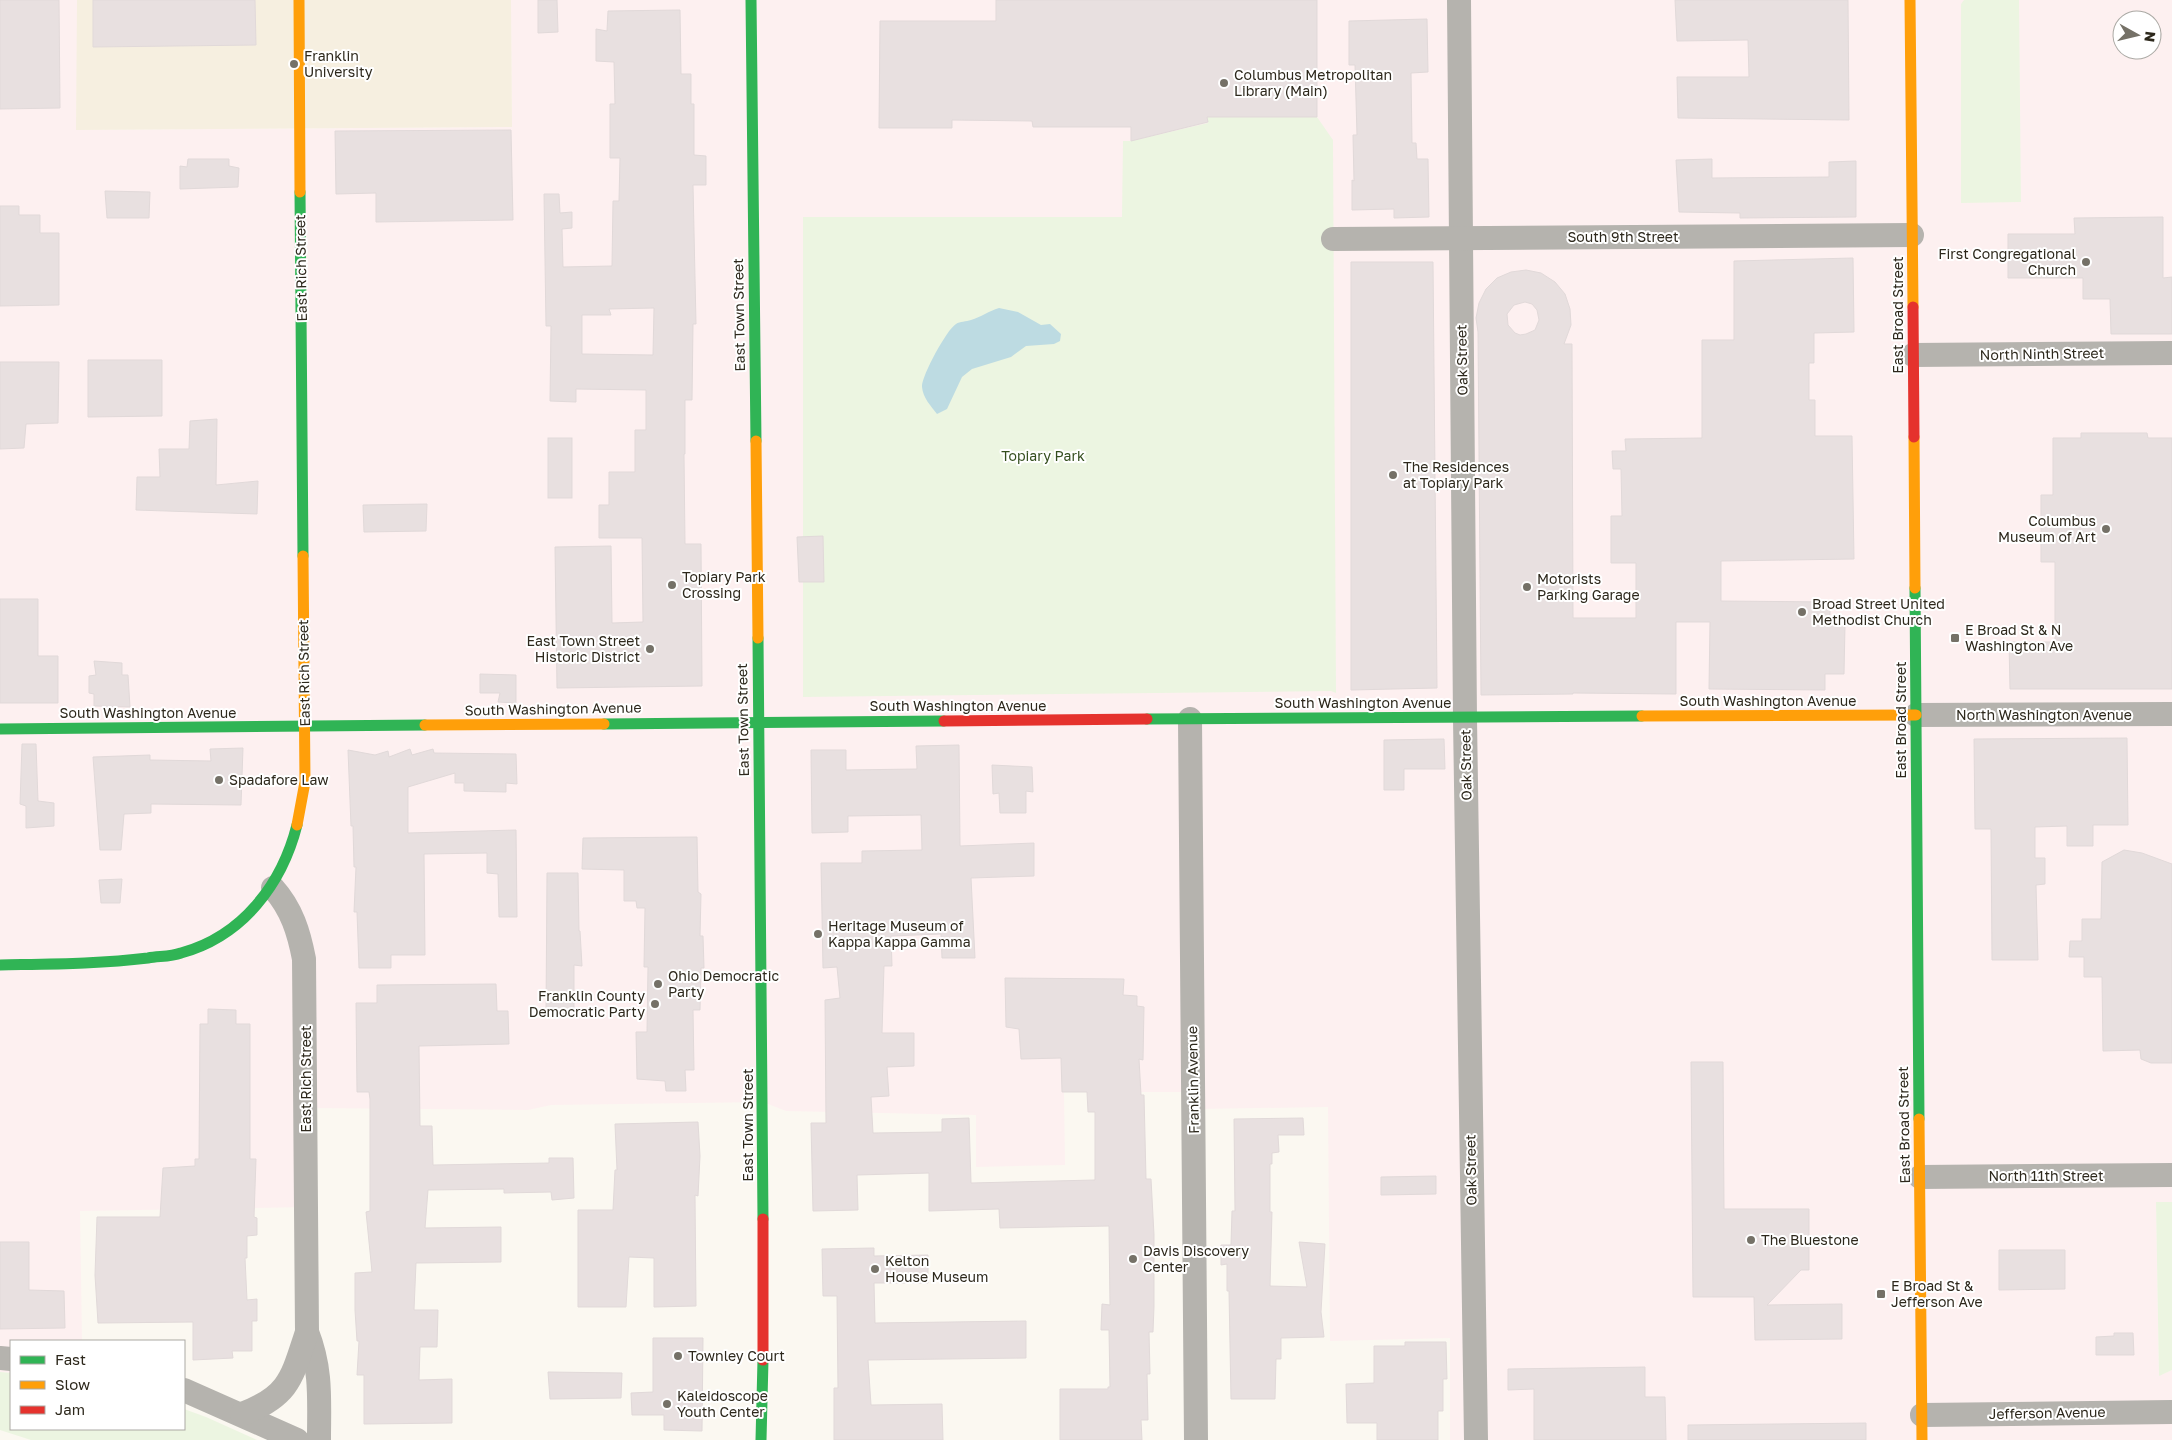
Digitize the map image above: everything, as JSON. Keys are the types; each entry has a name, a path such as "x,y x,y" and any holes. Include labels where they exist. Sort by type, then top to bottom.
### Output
{"street":[{"name":"East Rich Street","path":"242,1414 259,1408 279,1395 292,1377 307,1332 304,960 292,916 284,900 273,888 290,854 302,812 305,782 299,0"},
{"name":"East Town Street","path":"752,0 764,1338 761,1440"},
{"name":"Oak Street","path":"1459,0 1465,718 1476,1440"},
{"name":"East Broad Street","path":"1910,0 1922,1440"},
{"name":"South 9th Street","path":"1333,239 1912,235"},
{"name":"North Ninth Street","path":"1913,356 2172,353"},
{"name":"North Washington Avenue","path":"1916,715 2172,714"},
{"name":"South Washington Avenue","path":"0,729 1916,715"},
{"name":"Franklin Avenue","path":"1190,719 1196,1440"},
{"path":"0,965 81,964 184,953 226,933 250,913 273,888"},
{"name":"North 11th Street","path":"1920,1177 2172,1175"},
{"name":"East Rich Street","path":"307,1332 315,1352 320,1375 319,1440"},
{"path":"185,1390 242,1414 297,1440"},
{"name":"Jefferson Avenue","path":"1922,1414 2172,1412"}],"shaded area":[{"path":"0,0 77,0 77,130 512,127 511,0 2172,0 2172,1202 2156,1202 2159,1375 2172,1370 2172,1440 1450,1440 1450,1338 1330,1341 1328,1107 1196,1109 1195,1092 1064,1092 1065,1165 976,1167 976,1115 786,1111 763,1102 551,1105 528,1110 311,1108 308,1207 80,1211 82,1340 10,1340 10,1373 0,1372"},
{"name":"Franklin University","path":"77,0 511,0 512,127 76,130"}],"green space":[{"path":"1964,0 2019,0 2021,202 1961,203 1961,4"},
{"name":"Topiary Park","path":"1207,117 1317,117 1333,140 1336,693 1331,691 803,697 803,217 1122,217 1123,141 1131,141 1208,123"},
{"path":"2156,1202 2172,1202 2172,1370 2159,1376"},
{"path":"0,1372 10,1373 10,1430 185,1430 185,1409 257,1440 31,1440 0,1430"}],"water":[{"path":"999,308 1018,312 1041,325 1050,324 1061,334 1060,341 1054,344 1026,346 1011,357 972,369 962,377 947,409 937,414 926,398 922,387 930,364 941,343 959,322 975,319"}],"building":[{"path":"0,0 59,0 60,108 0,109"},
{"path":"93,0 255,0 256,45 93,47"},
{"path":"538,0 557,0 558,32 538,33"},
{"path":"996,0 1317,0 1317,117 1207,117 1208,122 1131,141 1131,127 1033,127 1032,121 952,120 952,128 879,128 880,21 996,21"},
{"path":"1675,0 1848,0 1849,120 1678,118 1677,77 1749,77 1748,40 1677,41"},
{"path":"680,10 681,74 691,74 691,104 694,104 694,155 706,156 706,185 693,185 696,324 693,324 692,400 685,400 684,454 685,544 701,544 702,686 557,688 555,547 611,546 612,623 643,622 642,538 599,538 599,505 609,505 609,472 635,472 635,430 646,430 646,390 576,389 576,402 550,401 551,326 546,326 544,194 559,194 560,213 572,212 572,228 562,229 563,267 612,266 613,201 619,201 620,158 610,158 610,104 615,104 614,62 596,61 596,29 607,31 608,11","holes":["654,308 653,355 582,354 582,315 611,315 609,309"]},
{"path":"1427,19 1428,72 1411,73 1412,143 1416,143 1417,159 1428,159 1429,217 1394,218 1394,209 1352,210 1352,180 1354,181 1353,135 1357,135 1355,65 1349,65 1349,21"},
{"path":"511,130 513,220 376,222 376,193 336,194 335,131"},
{"path":"188,159 229,159 229,166 239,168 238,187 180,189 180,166 187,167"},
{"path":"1712,159 1712,178 1829,177 1829,162 1856,161 1856,217 1740,218 1740,213 1679,212 1676,160"},
{"path":"105,191 150,192 149,218 107,218"},
{"path":"0,206 19,206 19,215 40,215 40,233 59,233 59,305 0,306"},
{"name":"First Congregational Church","path":"2163,217 2163,278 2172,277 2172,334 2111,334 2110,299 2083,299 2083,278 2008,278 2008,234 2075,234 2074,218"},
{"path":"1853,258 1854,332 1814,333 1814,363 1809,363 1809,400 1815,400 1815,436 1852,436 1854,559 1721,561 1721,601 1830,602 1830,624 1845,624 1844,674 1825,674 1825,690 1709,689 1710,622 1676,622 1676,694 1573,693 1481,695 1478,332 1476,318 1479,303 1486,289 1497,278 1511,272 1526,270 1541,273 1555,282 1565,294 1570,309 1571,325 1564,344 1572,344 1573,618 1636,618 1636,563 1611,563 1611,516 1622,516 1621,469 1613,469 1612,451 1626,451 1625,439 1702,438 1702,340 1734,340 1734,261","holes":["1525,302 1532,304 1537,310 1539,320 1535,330 1520,335 1515,333 1508,325 1507,314 1514,305"]},
{"name":"The Residences at Topiary Park","path":"1351,262 1433,262 1437,688 1351,690"},
{"path":"88,360 162,360 162,416 88,417"},
{"path":"0,362 59,362 58,423 26,424 24,448 0,449"},
{"path":"217,419 216,485 258,481 257,514 136,510 137,477 160,477 159,449 189,449 190,421"},
{"name":"Columbus Museum of Art","path":"2081,433 2147,433 2148,438 2172,438 2172,689 2010,689 2009,642 2055,642 2055,562 2041,562 2041,495 2053,495 2053,438 2081,438"},
{"path":"548,438 572,438 572,498 548,498"},
{"path":"427,504 426,531 364,532 363,505"},
{"path":"823,536 824,582 799,582 797,537"},
{"path":"0,599 38,599 38,656 58,656 58,703 0,703"},
{"path":"94,661 122,663 122,675 128,675 130,707 94,706 94,694 89,693 89,676 96,675"},
{"path":"480,674 516,675 516,703 498,702 500,693 480,693"},
{"path":"2127,738 2128,825 2093,825 2093,846 2067,846 2067,826 2035,827 2035,858 2045,858 2045,884 2036,885 2038,960 1992,960 1991,829 1975,829 1974,739"},
{"path":"1444,739 1445,769 1404,769 1404,790 1384,790 1384,740"},
{"path":"22,744 36,744 38,801 54,803 54,826 26,828 26,806 20,804"},
{"path":"959,745 960,846 1034,843 1034,876 971,878 975,958 942,958 941,934 891,936 892,966 884,966 882,1033 914,1033 914,1066 887,1067 889,1096 871,1097 873,1133 942,1132 942,1119 969,1118 971,1183 1095,1180 1095,1112 1088,1112 1087,1092 1062,1092 1061,1058 1021,1059 1019,1029 1006,1027 1005,978 1124,979 1123,995 1137,996 1137,1006 1144,1007 1143,1060 1139,1059 1141,1095 1144,1095 1146,1179 1151,1179 1154,1235 1153,1332 1149,1332 1150,1374 1147,1374 1148,1420 1141,1420 1142,1440 1060,1440 1060,1389 1108,1389 1110,1387 1109,1330 1101,1330 1102,1304 1110,1305 1109,1226 1000,1228 999,1209 929,1211 929,1173 857,1175 858,1210 813,1211 811,1123 826,1123 825,1000 840,998 837,967 823,968 821,863 862,863 862,851 922,850 921,815 848,816 848,832 812,833 811,750 846,750 846,770 917,769 916,746"},
{"path":"243,748 241,805 151,804 151,813 124,814 121,850 100,850 93,757 150,755 150,760 211,761 210,749"},
{"path":"410,749 412,755 433,749 434,753 516,754 517,784 506,783 506,792 464,791 464,783 455,783 455,773 408,787 408,833 516,830 517,917 499,917 498,874 487,873 487,853 424,854 425,955 391,955 391,968 359,968 357,912 354,912 356,867 354,867 353,826 351,826 348,750 375,755 388,751 389,757"},
{"path":"992,765 1032,767 1033,792 1026,791 1026,813 1000,813 999,793 993,794"},
{"path":"697,837 698,892 701,894 700,936 703,936 704,968 701,968 700,1010 693,1010 694,1070 685,1070 686,1091 666,1091 665,1081 637,1079 636,1032 647,1032 648,967 644,967 645,908 637,908 636,901 624,901 624,870 582,869 583,838"},
{"path":"2124,850 2142,853 2172,864 2172,1063 2151,1063 2141,1059 2140,1050 2103,1051 2102,977 2084,977 2084,957 2069,957 2070,941 2082,941 2082,919 2101,919 2102,862"},
{"path":"547,873 578,873 582,966 574,965 574,1013 546,1015"},
{"path":"122,879 120,903 101,903 99,880"},
{"path":"496,984 497,1011 508,1011 509,1044 419,1046 420,1126 432,1126 433,1165 549,1163 549,1158 573,1158 574,1198 552,1200 551,1192 504,1193 504,1189 428,1190 425,1228 501,1227 501,1262 416,1263 414,1310 438,1310 437,1347 420,1347 419,1380 452,1379 452,1423 364,1424 364,1375 357,1375 359,1341 357,1341 355,1310 355,1273 372,1272 366,1212 370,1211 370,1099 369,1092 357,1092 356,1003 377,1003 377,985"},
{"path":"208,1009 236,1010 236,1024 250,1024 250,1159 256,1159 254,1217 257,1218 257,1235 247,1236 247,1258 245,1258 247,1300 257,1299 257,1321 252,1321 252,1351 232,1351 233,1358 193,1360 193,1322 98,1323 95,1275 97,1217 160,1217 163,1168 195,1166 195,1159 199,1159 200,1024 208,1024"},
{"path":"1691,1062 1723,1062 1724,1209 1809,1209 1809,1270 1801,1270 1767,1305 1842,1304 1842,1339 1755,1340 1754,1297 1693,1297"},
{"path":"1303,1118 1304,1135 1278,1135 1279,1152 1272,1153 1272,1164 1270,1164 1270,1212 1272,1212 1270,1286 1307,1287 1299,1242 1325,1244 1321,1312 1324,1337 1281,1338 1281,1359 1276,1359 1275,1399 1231,1399 1229,1291 1227,1291 1227,1264 1221,1265 1221,1245 1231,1245 1232,1211 1235,1211 1234,1119"},
{"path":"698,1122 700,1156 698,1196 695,1195 696,1306 654,1307 654,1258 629,1257 626,1307 578,1307 578,1210 613,1210 615,1170 617,1170 615,1124"},
{"path":"1436,1176 1436,1194 1381,1195 1381,1177"},
{"path":"0,1242 29,1242 29,1290 64,1291 65,1328 0,1329"},
{"path":"874,1248 874,1256 928,1255 928,1283 874,1283 875,1323 1026,1321 1026,1358 868,1360 871,1405 942,1404 943,1440 834,1440 834,1388 838,1388 837,1296 823,1296 822,1249"},
{"path":"1999,1250 2065,1250 2065,1289 1999,1290"},
{"path":"2114,1333 2133,1333 2134,1355 2096,1355 2096,1337 2114,1336"},
{"path":"653,1338 703,1338 702,1431 664,1430 664,1415 632,1415 631,1393 653,1392"},
{"path":"1405,1342 1446,1342 1447,1379 1443,1379 1443,1411 1438,1411 1438,1440 1377,1440 1377,1423 1347,1423 1346,1384 1374,1383 1374,1346 1405,1346"},
{"path":"1645,1367 1645,1397 1665,1397 1666,1440 1534,1440 1534,1389 1508,1390 1508,1369"},
{"path":"548,1372 622,1373 621,1398 550,1399"},
{"path":"1866,1423 1866,1440 1688,1440 1688,1425"}],"traffic: fast":[{"path":"751,0 756,441"},
{"path":"300,192 303,556"},
{"path":"1915,588 1919,1119"},
{"path":"758,638 763,1219"},
{"path":"1147,719 1642,716"},
{"path":"604,724 944,721"},
{"path":"0,729 425,725"},
{"path":"0,965 130,960 173,955 203,945 241,921 257,905 281,868 297,825"},
{"path":"761,1440 763,1360"}],"traffic: slow":[{"path":"299,0 300,192"},
{"path":"1910,0 1913,307"},
{"path":"1914,437 1915,588"},
{"path":"756,441 758,638"},
{"path":"297,825 305,782 303,556"},
{"path":"1642,716 1916,715"},
{"path":"425,725 604,724"},
{"path":"1919,1119 1922,1440"}],"traffic: jam":[{"path":"1913,307 1914,437"},
{"path":"944,721 1147,719"},
{"path":"763,1219 763,1360"}],"place":[{"name":"Franklin University","path":"294,64"},
{"name":"Columbus Metropolitan Library (Main)","path":"1224,83"},
{"name":"First Congregational Church","path":"2086,262"},
{"name":"The Residences at Topiary Park","path":"1393,475"},
{"name":"Columbus Museum of Art","path":"2106,529"},
{"name":"Topiary Park Crossing","path":"672,585"},
{"name":"Motorists Parking Garage","path":"1527,587"},
{"name":"Broad Street United Methodist Church","path":"1802,612"},
{"name":"E Broad St & N Washington Ave","path":"1955,638"},
{"name":"East Town Street Historic District","path":"650,649"},
{"name":"Spadafore Law","path":"219,780"},
{"name":"Heritage Museum of Kappa Kappa Gamma","path":"818,934"},
{"name":"Ohio Democratic Party","path":"658,984"},
{"name":"Franklin County Democratic Party","path":"655,1004"},
{"name":"The Bluestone","path":"1751,1240"},
{"name":"Davis Discovery Center","path":"1133,1259"},
{"name":"Kelton House Museum","path":"875,1269"},
{"name":"E Broad St & Jefferson Ave","path":"1881,1294"},
{"name":"Townley Court","path":"678,1356"},
{"name":"Kaleidoscope Youth Center","path":"667,1404"}]}
